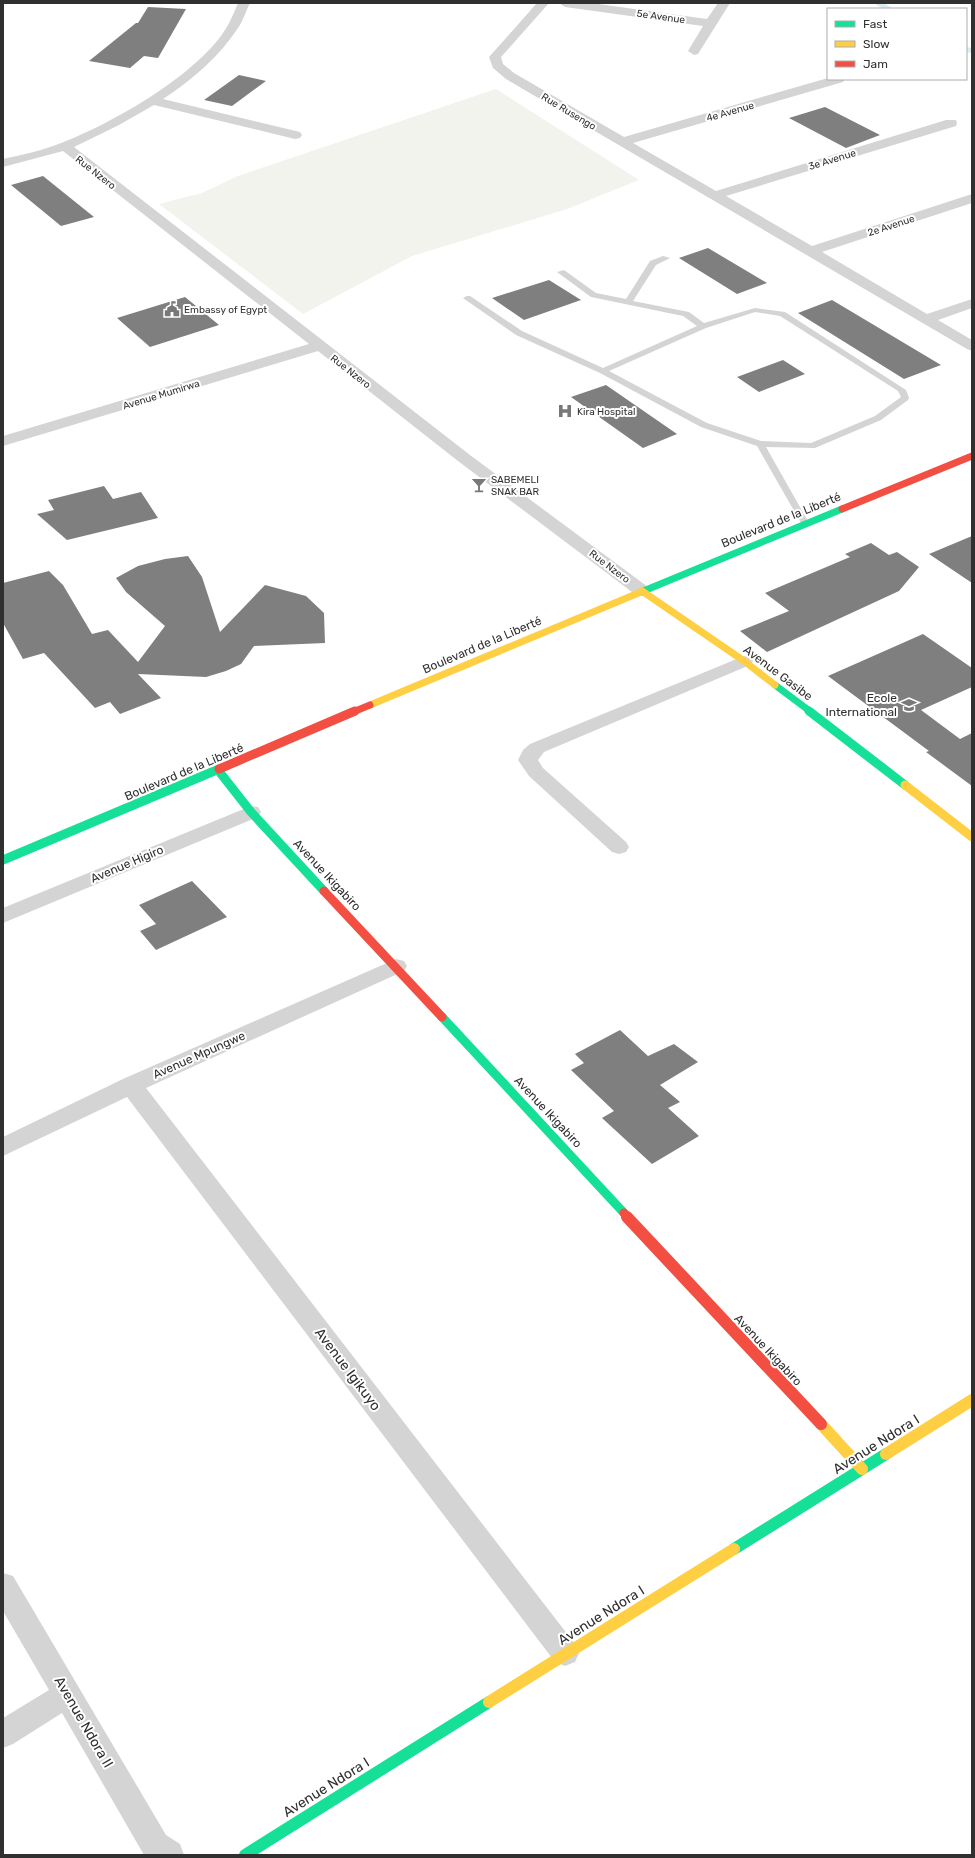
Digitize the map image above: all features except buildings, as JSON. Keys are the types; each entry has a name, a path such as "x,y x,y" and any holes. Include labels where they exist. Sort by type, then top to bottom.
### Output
{"main road":[{"name":"Boulevard de la Liberté","path":"3,860 535,635 805,523 972,456"},
{"name":"Avenue Gasibe","path":"642,591 744,661 972,837"},
{"name":"Avenue Ikigabiro","path":"218,770 251,812 396,966 862,1470"},
{"name":"Avenue Ndora I","path":"245,1855 565,1653 862,1470 972,1400"}],"street":[{"path":"3,164 64,146 110,125 154,101 194,70 224,40 240,15 244,3"},
{"name":"Rue Rusengo","path":"543,3 494,58 497,65 510,76 972,346"},
{"name":"5e Avenue","path":"565,3 710,23"},
{"path":"694,51 710,23 724,3"},
{"name":"4e Avenue","path":"621,142 836,80"},
{"path":"154,101 294,135"},
{"name":"3e Avenue","path":"713,196 951,123"},
{"name":"Rue Nzero","path":"64,146 464,458 642,591"},
{"name":"2e Avenue","path":"809,252 972,198"},
{"path":"926,319 972,303"},
{"name":"Avenue Mumirwa","path":"3,441 319,346"},
{"path":"619,847 536,772 528,760 530,754 537,748 744,661"},
{"name":"Avenue Higiro","path":"3,916 251,812"},
{"name":"Avenue Mpungwe","path":"3,1147 131,1085 396,966"},
{"name":"Avenue Igikuyo","path":"131,1085 565,1653"},
{"name":"Avenue Ndora II","path":"3,1585 155,1845 169,1855"},
{"path":"3,1734 68,1694"}],"lane":[{"path":"628,302 652,263 666,258"},
{"path":"561,272 594,294 686,314 703,326"},
{"path":"467,298 519,333 603,371 704,425 760,444 812,446 878,418 905,398 902,390 782,314 755,310 703,326 603,371"},
{"path":"760,444 805,523"}],"shaded area":[{"path":"496,89 639,180 567,209 412,256 303,314 159,204 202,193 238,176"}],"waterway":[{"path":"878,3 887,8"},
{"path":"967,49 972,51"}],"traffic: fast":[{"path":"641,592 842,509"},
{"path":"775,685 905,785"},
{"path":"3,860 219,769"},
{"path":"218,770 251,812 324,891"},
{"path":"442,1017 624,1213"},
{"path":"734,1549 886,1454"},
{"path":"245,1855 489,1702"}],"traffic: slow":[{"path":"642,591 744,661 775,685"},
{"path":"370,705 641,592"},
{"path":"905,785 972,837"},
{"path":"886,1454 972,1400"},
{"path":"821,1424 862,1469"},
{"path":"489,1702 734,1549"}],"traffic: jam":[{"path":"842,509 972,456"},
{"path":"219,769 370,705"},
{"path":"324,891 442,1017"},
{"path":"624,1213 821,1424"}],"place":[{"name":"Embassy of Egypt","path":"172,309"},
{"name":"Kira Hospital","path":"565,411"},
{"name":"SABEMELI SNAK BAR","path":"479,485"},
{"name":"Ecole International","path":"909,705"}]}
